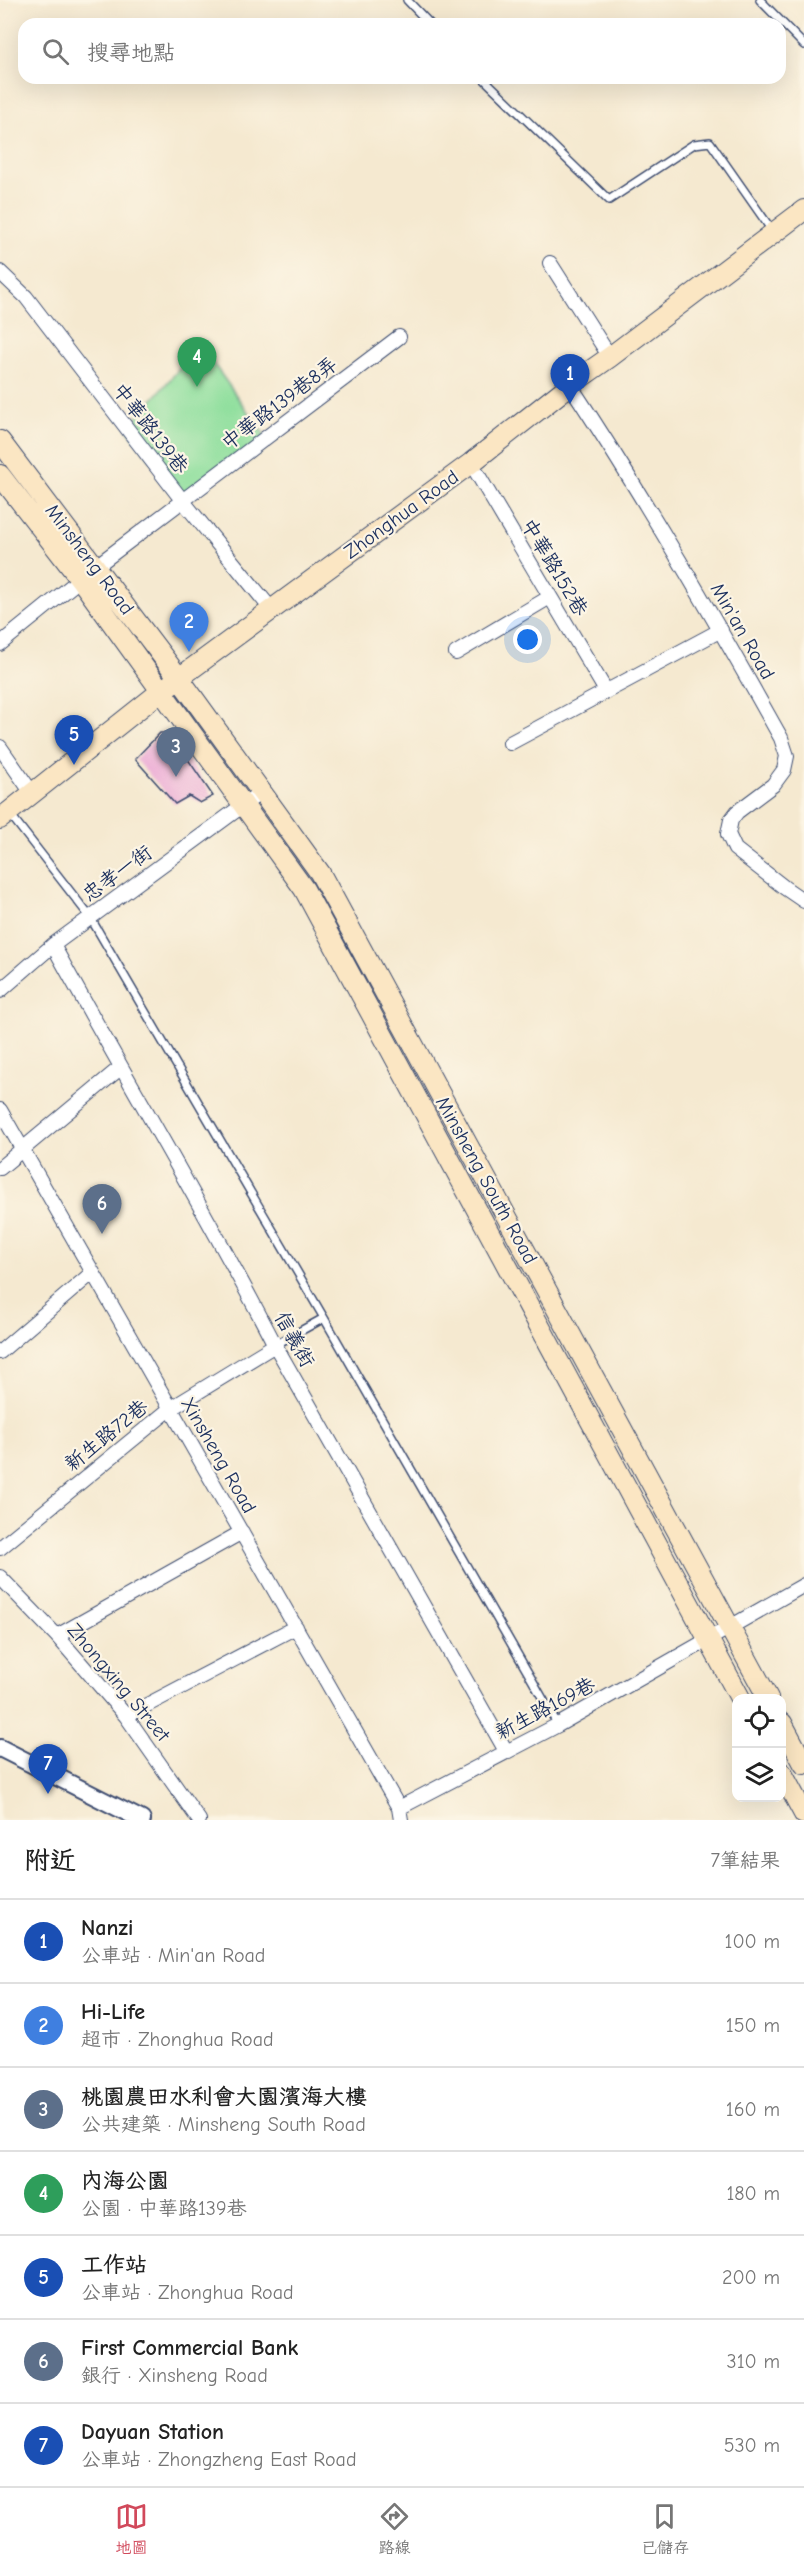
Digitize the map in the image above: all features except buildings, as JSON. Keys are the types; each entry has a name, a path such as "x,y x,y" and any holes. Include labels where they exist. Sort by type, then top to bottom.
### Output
{"main road":[{"name":"Zhonghua Road","path":"4,815 160,692 471,463 570,385 804,210"},
{"name":"Minsheng Road","path":"0,441 88,574 160,692"},
{"name":"Minsheng Road","path":"0,475 179,678"},
{"name":"Minsheng South Road","path":"179,678 320,873 766,1694"},
{"name":"Minsheng South Road","path":"160,692 304,889 738,1694"},
{"path":"786,1730 804,1764"},
{"path":"786,1780 804,1814"}],"street":[{"path":"550,263 610,357"},
{"name":"中華路139巷","path":"0,272 26,297 182,500 272,610"},
{"name":"中華路139巷8弄","path":"0,644 182,500 399,337"},
{"name":"Min'an Road","path":"570,385 612,448 721,630 781,738 787,756 784,770 773,785 737,812 731,820 728,834 735,849 804,901"},
{"name":"中華路152巷","path":"471,463 606,691"},
{"path":"456,653 550,597"},
{"path":"510,743 721,630"},
{"path":"0,747 32,793"},
{"name":"忠孝一街","path":"0,991 53,945 261,792"},
{"name":"信義街","path":"53,945 120,1068 241,1279 275,1345 506,1751"},
{"path":"0,1168 120,1068"},
{"name":"Xinsheng Road","path":"0,1110 296,1627 400,1814"},
{"path":"0,1352 92,1273"},
{"name":"新生路72巷","path":"0,1548 170,1409 275,1345"},
{"path":"57,1636 242,1532"},
{"name":"Zhongxing Street","path":"0,1577 57,1636 126,1716 199,1820"},
{"name":"新生路169巷","path":"400,1814 506,1751 558,1725 804,1585"},
{"path":"126,1716 296,1627"},
{"path":"0,1748 142,1820"}],"lane":[{"path":"407,0 424,18"},
{"path":"760,0 778,18"},
{"path":"786,27 804,45"},
{"path":"489,84 609,200 694,144 710,142 774,233"},
{"path":"4,815 90,917 558,1725"},
{"path":"275,1345 324,1318"}],"green space":[{"path":"200,345 266,437 182,500 127,429"}],"place":[{"name":"內海公園","path":"197,387"},
{"name":"Nanzi","path":"570,404"},
{"name":"Hi-Life","path":"189,652"},
{"name":"工作站","path":"74,765"},
{"name":"桃園農田水利會大園濱海大樓","path":"176,777"},
{"name":"First Commercial Bank","path":"102,1234"},
{"name":"Dayuan Station","path":"48,1794"}]}
